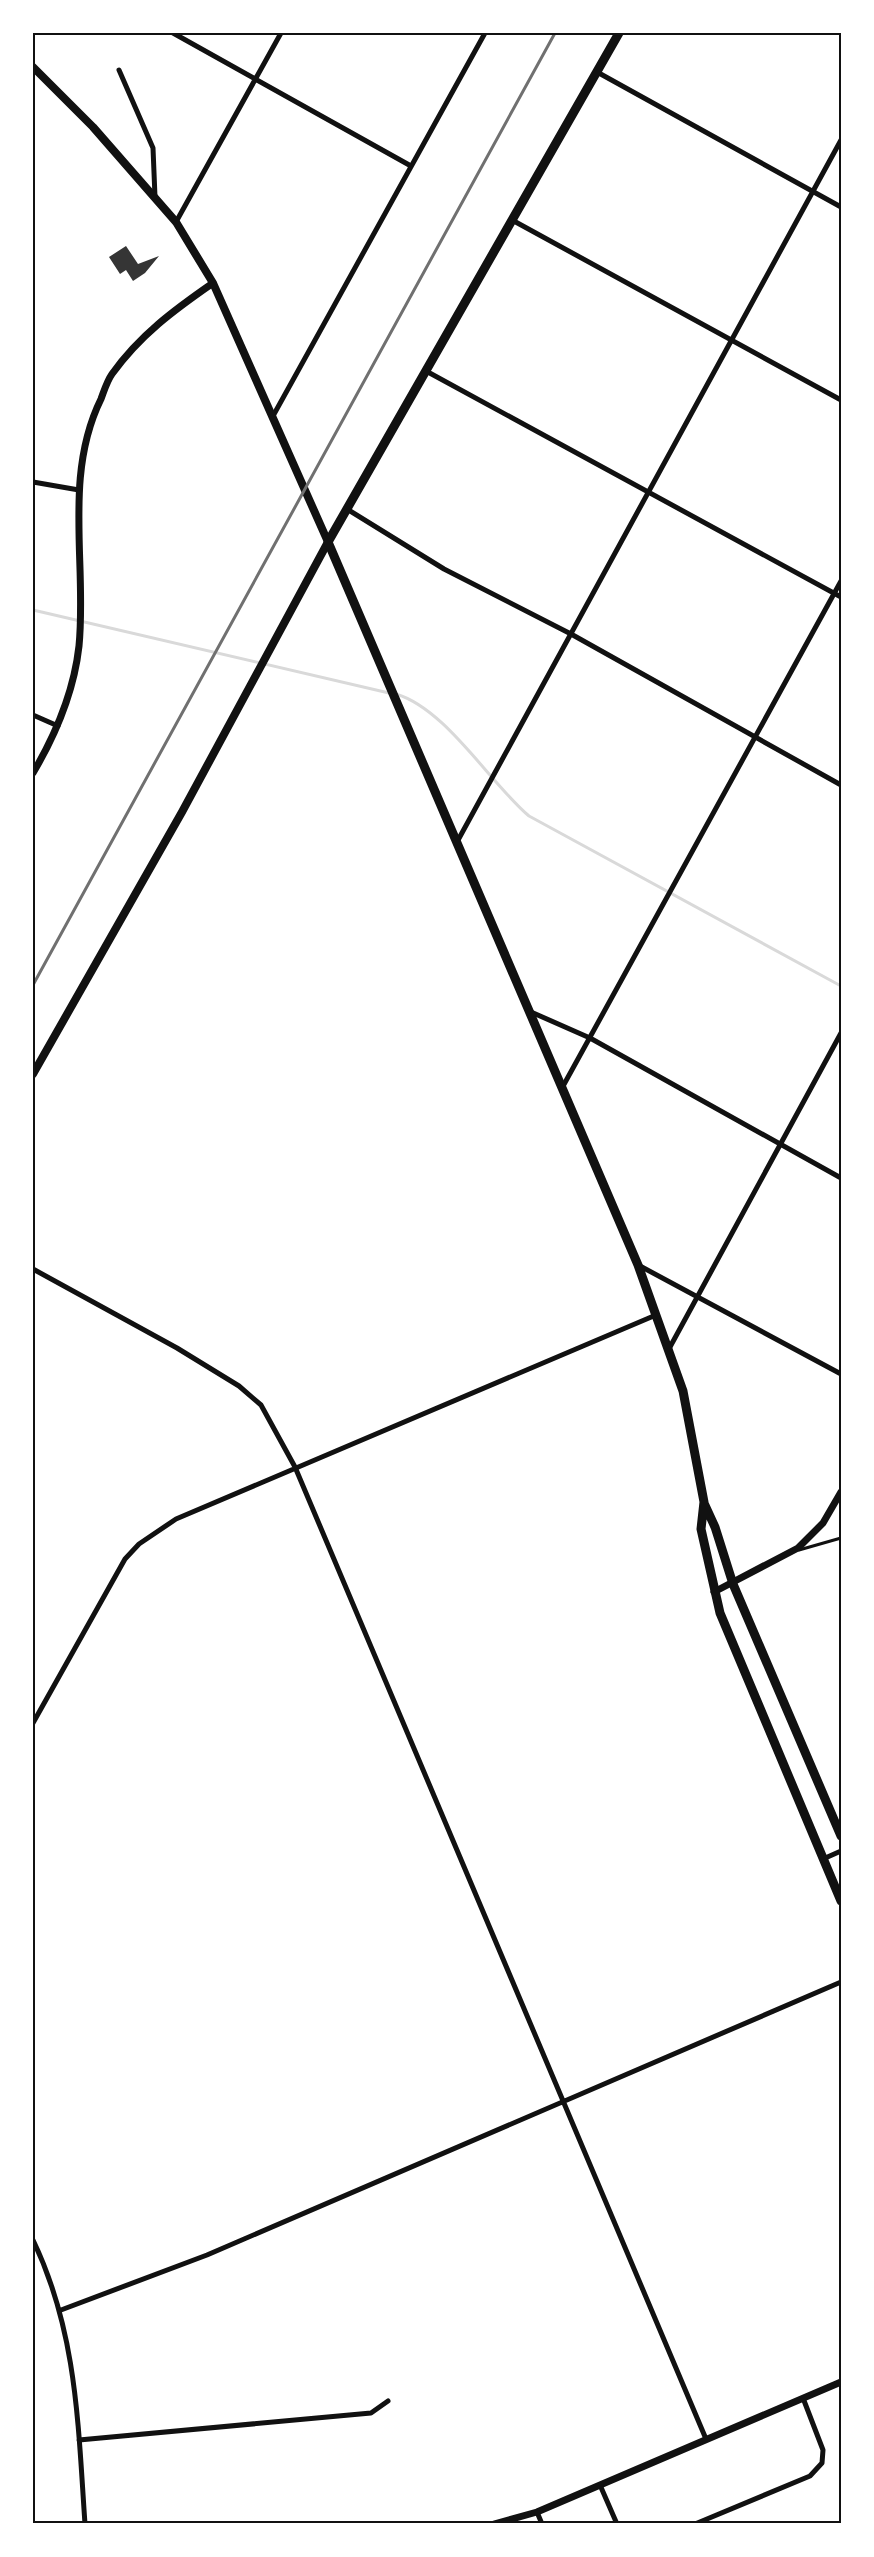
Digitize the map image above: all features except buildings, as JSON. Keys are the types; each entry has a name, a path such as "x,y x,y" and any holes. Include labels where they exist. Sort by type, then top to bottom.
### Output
{"main road":[{"path":"33,1074 78,991 134,899 328,542 620,33"},
{"path":"33,67 78,111 176,222 213,284 377,654 527,1010 638,1265 670,1347 683,1390 704,1502 715,1527 733,1584 841,1836"},
{"path":"704,1502 701,1529 714,1592 729,1638 841,1901"}],"street":[{"path":"173,33 411,166"},
{"path":"176,222 281,33"},
{"path":"273,416 485,33"},
{"path":"119,70 153,148 155,197"},
{"path":"597,72 841,207"},
{"path":"457,843 841,140"},
{"path":"512,220 841,400"},
{"path":"33,773 58,726 75,676 79,643 79,490 86,439 94,411 111,375 159,321 213,284"},
{"path":"426,371 841,597"},
{"path":"33,482 79,490"},
{"path":"347,509 453,574 571,634 841,784"},
{"path":"562,1090 841,581"},
{"path":"33,715 58,726"},
{"path":"527,1010 590,1038 841,1178"},
{"path":"670,1347 841,1033"},
{"path":"638,1265 698,1295 841,1374"},
{"path":"33,1269 177,1348 239,1386 261,1405 295,1467 706,2439"},
{"path":"33,1723 125,1559 139,1544 176,1519 657,1314"},
{"path":"714,1592 791,1552 810,1537 822,1523 841,1492"},
{"path":"823,1859 841,1851"},
{"path":"62,2310 207,2255 841,1982"},
{"path":"33,2240 62,2310 73,2372 85,2524"},
{"path":"494,2524 537,2512 841,2382"},
{"path":"695,2524 810,2475 822,2463 823,2450 803,2398"},
{"path":"80,2440 370,2413 388,2401"},
{"path":"600,2485 617,2524"},
{"path":"537,2512 542,2524"}],"lane":[{"path":"791,1552 841,1538"}],"waterway":[{"path":"33,610 389,693"},
{"path":"396,694 414,702 450,730 529,816 841,986"}],"railway":[{"path":"33,985 555,33"}]}
